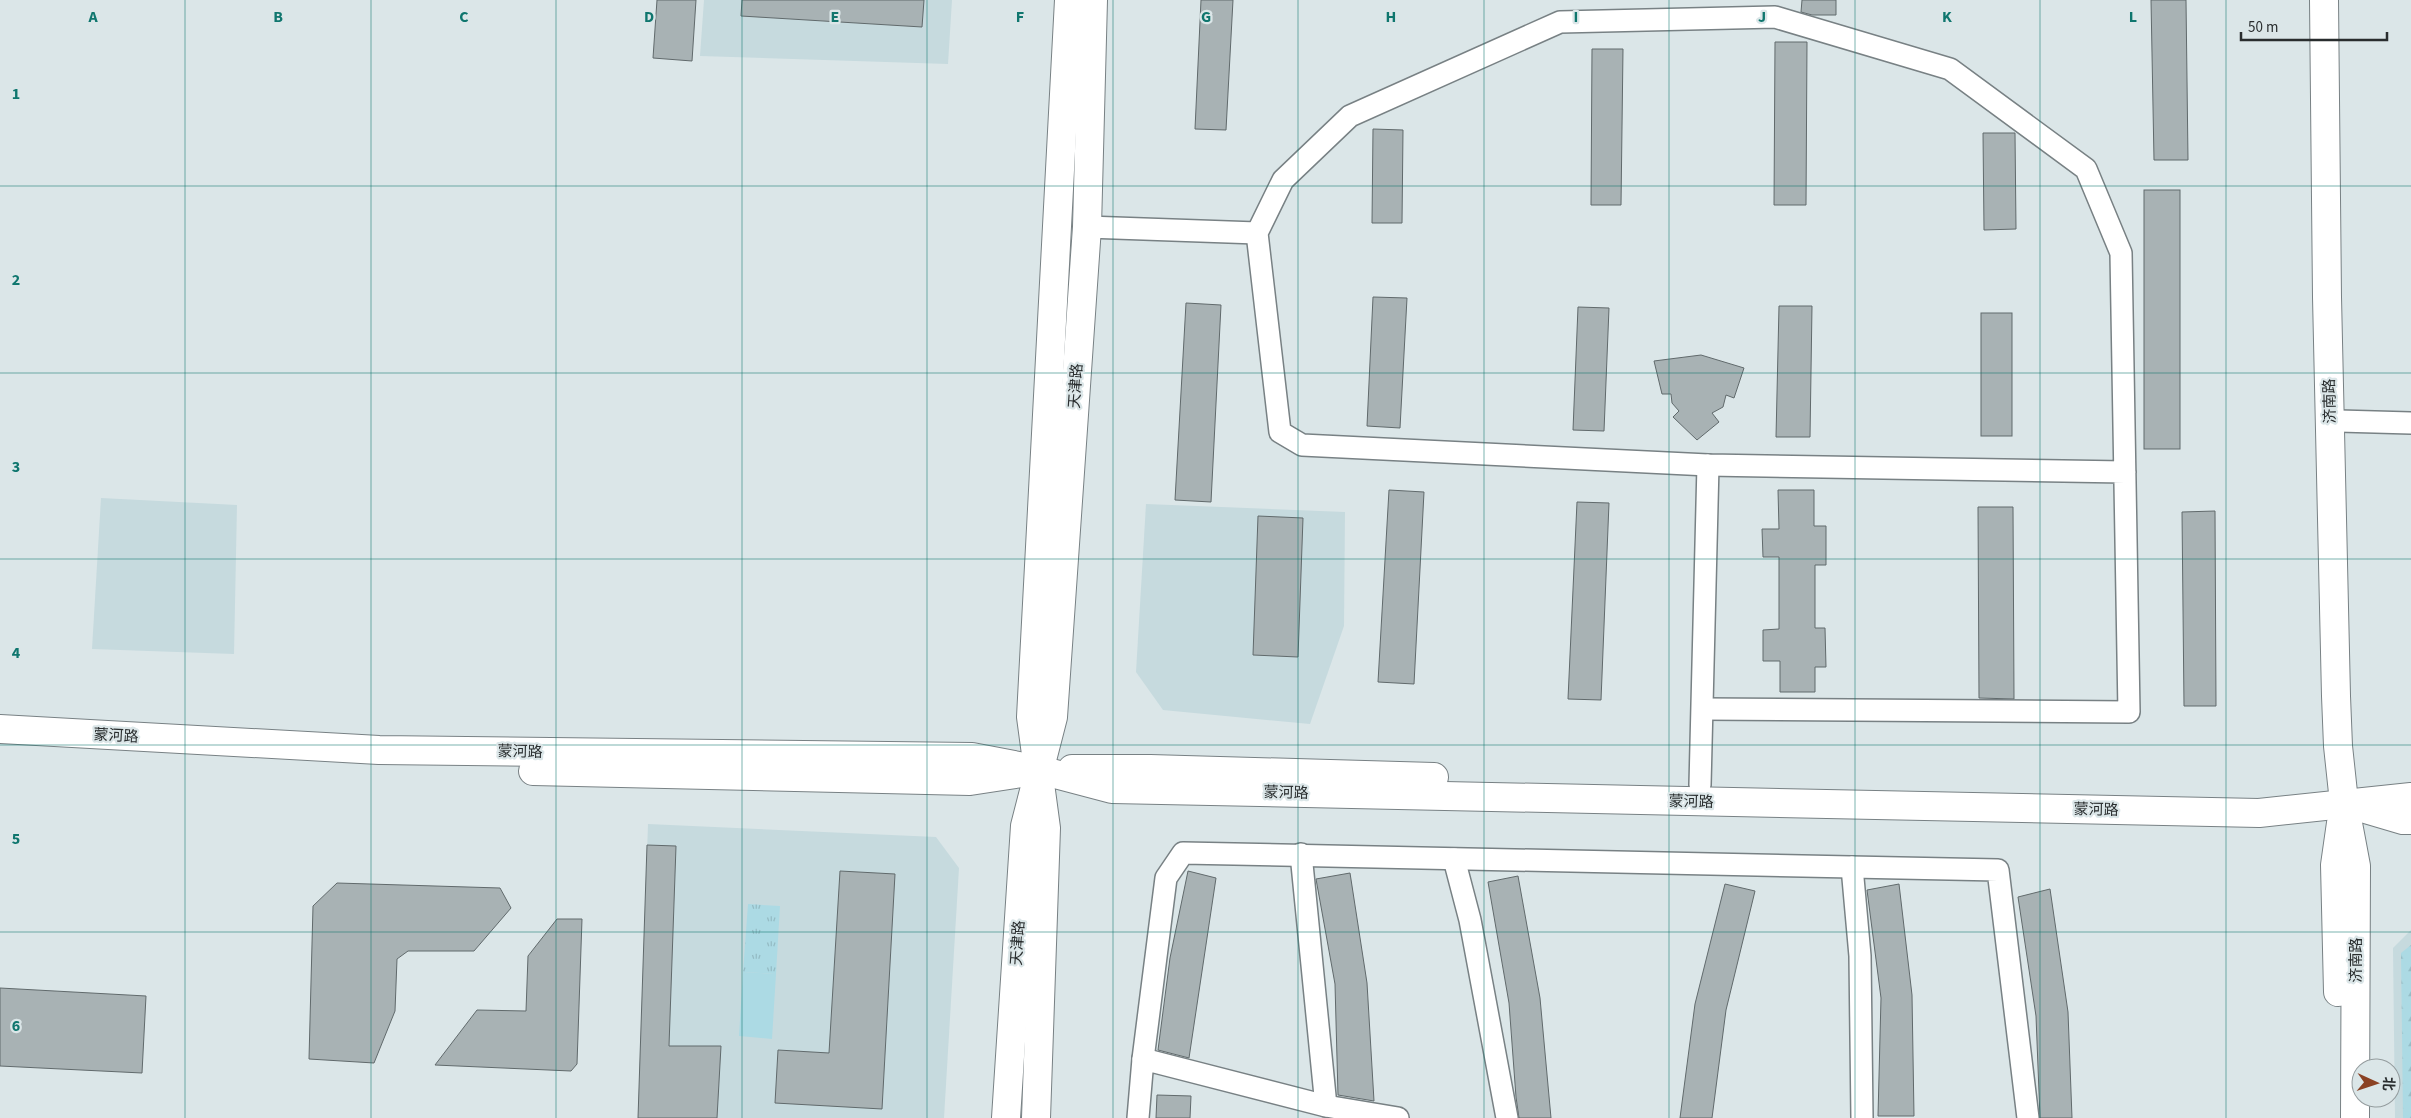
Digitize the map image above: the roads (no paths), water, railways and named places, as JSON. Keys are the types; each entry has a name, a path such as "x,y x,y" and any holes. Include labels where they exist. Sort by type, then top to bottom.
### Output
{"street":[{"name":"天津路","path":"1036,1118 1046,828 1040,770 1031,717 1069,0"},
{"name":"天津路","path":"1006,1118 1025,826 1053,717 1087,227 1093,0"},
{"name":"济南路","path":"2324,0 2327,297 2336,696 2338,746 2344,802 2356,866 2355,1118"},
{"name":"济南路","path":"2334,0 2339,421 2347,747 2344,802 2335,865 2340,1118"},
{"path":"1703,709 2129,712 2125,472 2121,253 2086,169 1950,69 1775,8 1560,22 1350,116 1283,180 1257,234 1280,432 1302,445 1708,465 2125,472"},
{"path":"1087,227 1257,234"},
{"path":"2339,421 2411,423"},
{"path":"1700,785 1708,465"},
{"name":"蒙河路","path":"0,729 379,750 972,757 1040,770 1112,789 2259,813 2344,802 2411,797"},
{"name":"蒙河路","path":"0,746 378,767 970,781 1040,770 1150,769 1700,785 2257,796 2344,802 2403,820 2411,820"},
{"path":"1138,1118 1143,1059 1166,878 1183,853 1998,870 2028,1118"},
{"path":"1301,854 1321,1109"},
{"path":"1454,859 1470,920 1507,1118"},
{"path":"1852,867 1860,956 1862,1118"},
{"path":"1143,1059 1321,1109 1398,1118"}]}
